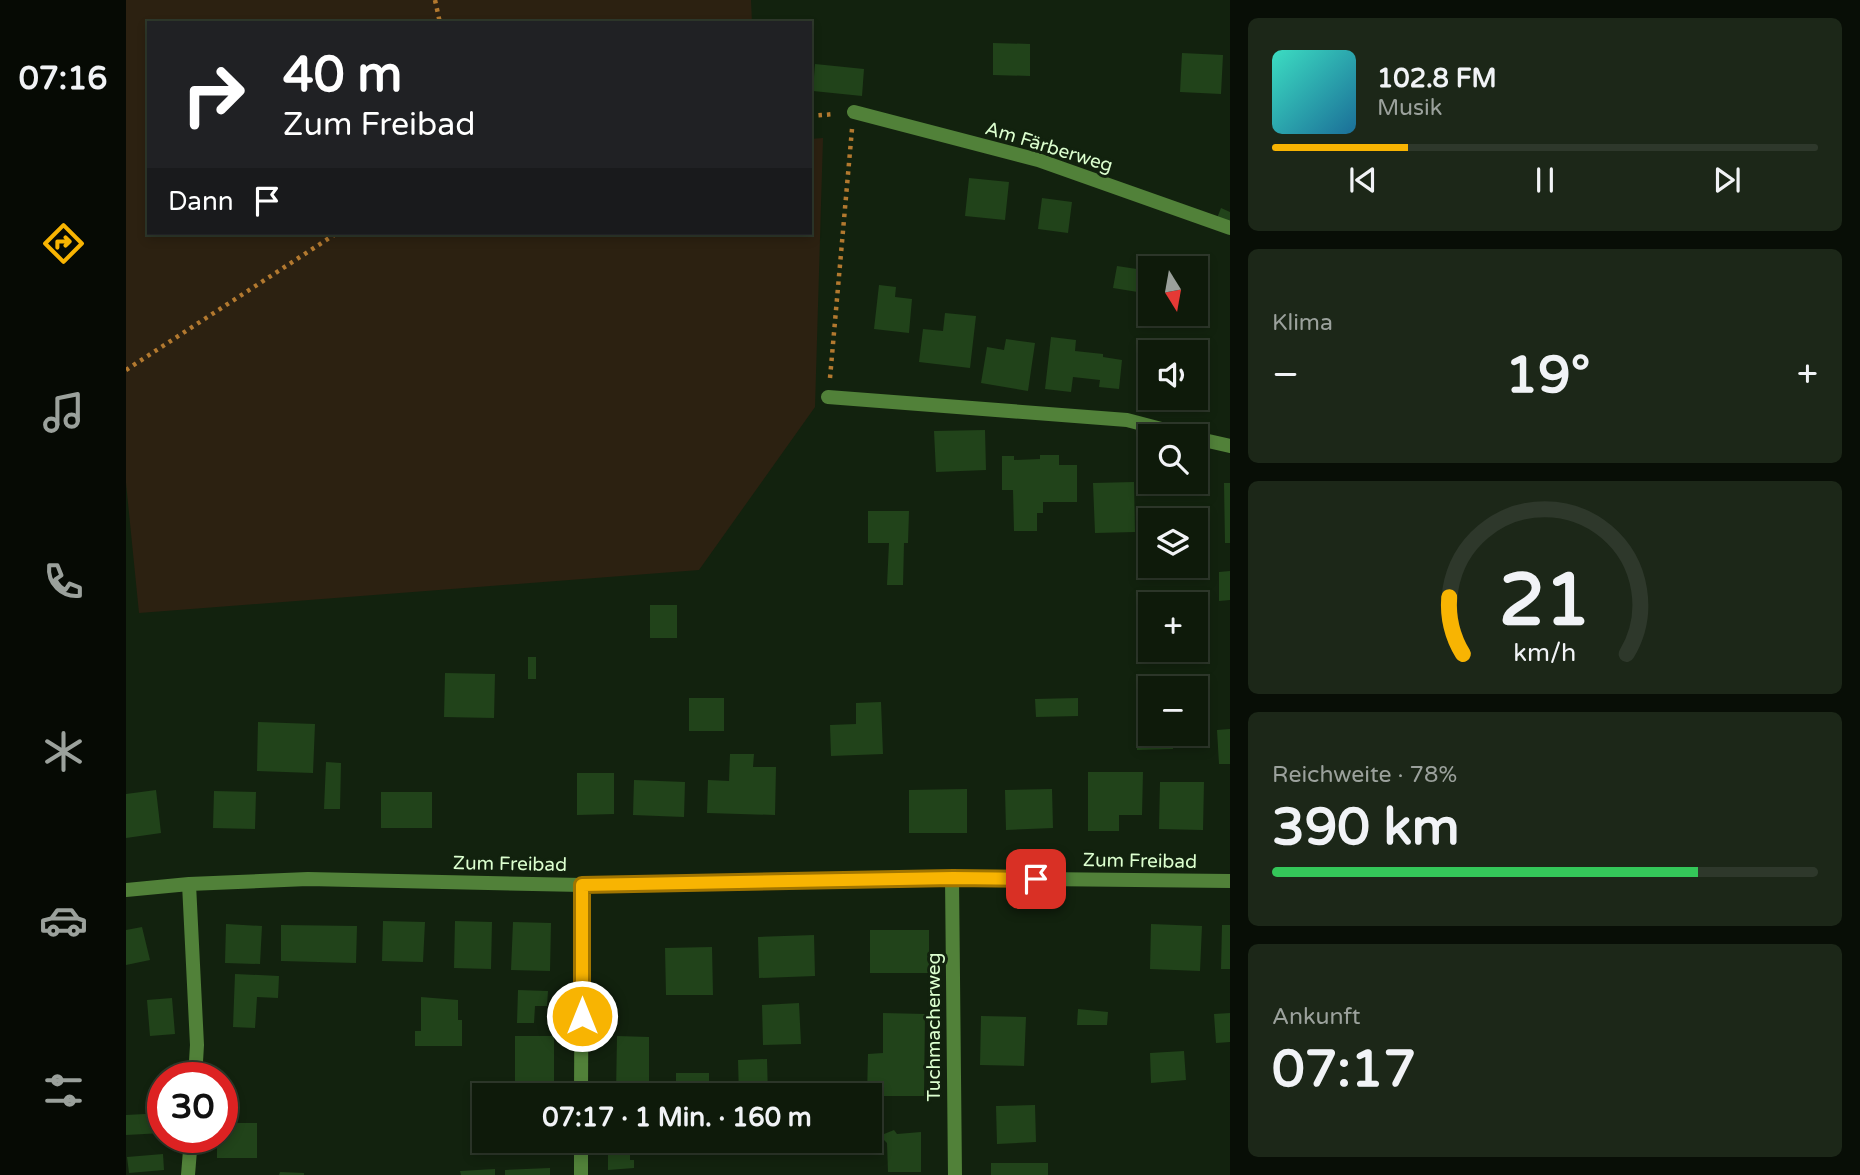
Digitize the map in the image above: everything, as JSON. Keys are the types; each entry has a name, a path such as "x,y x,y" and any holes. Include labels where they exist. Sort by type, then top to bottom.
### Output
{"street":[{"name":"Am Färberweg","path":"854,112 1038,160 1230,228"},
{"path":"828,397 1127,420 1142,424"},
{"path":"1208,441 1230,446"},
{"name":"Zum Freibad","path":"126,890 190,884 308,879 582,885 953,878 1230,881"},
{"name":"Tuchmacherweg","path":"953,878 955,1175"},
{"path":"190,884 195,1062"},
{"path":"581,1083 582,885"},
{"path":"188,1175 190,1153"},
{"path":"581,1153 581,1175"}],"path":[{"path":"435,0 439,21"},
{"path":"812,116 854,112 828,397"},
{"path":"126,370 334,235"}],"shaded area":[{"path":"126,0 751,0 752,21 147,21 147,235 812,235 812,139 823,138 815,407 699,570 139,613 126,483"}],"building":[{"path":"993,43 1030,44 1030,76 993,75"},
{"path":"1182,53 1223,55 1221,94 1180,92"},
{"path":"815,64 864,69 862,96 813,91"},
{"path":"969,178 1009,182 1005,220 965,216"},
{"path":"1042,198 1072,202 1068,233 1038,229"},
{"path":"1221,208 1230,212 1230,228 1215,223"},
{"path":"1117,266 1138,269 1138,292 1113,288"},
{"path":"879,285 896,287 895,297 912,299 909,333 874,329"},
{"path":"945,313 976,316 970,368 919,362 923,329 943,331"},
{"path":"1051,337 1076,340 1075,351 1103,354 1103,357 1122,360 1119,389 1099,387 1100,380 1073,377 1071,392 1045,389"},
{"path":"1006,339 1035,343 1028,391 981,383 987,347 1004,350"},
{"path":"985,430 986,470 936,472 934,431"},
{"path":"1040,455 1059,455 1059,465 1077,465 1077,502 1043,502 1043,513 1037,513 1037,531 1014,531 1013,490 1002,490 1002,456 1014,456 1014,460 1040,459"},
{"path":"1134,482 1135,532 1095,533 1093,483"},
{"path":"1224,483 1230,483 1230,543 1225,543"},
{"path":"868,511 909,511 908,543 904,543 903,585 887,585 889,543 868,543"},
{"path":"1230,571 1230,600 1219,601 1219,572"},
{"path":"650,605 677,605 677,638 650,638"},
{"path":"528,657 536,657 536,679 528,679"},
{"path":"445,673 495,674 494,718 444,717"},
{"path":"689,698 724,698 724,731 689,731"},
{"path":"1078,698 1078,716 1036,717 1035,699"},
{"path":"881,702 883,754 831,756 830,725 856,724 856,703"},
{"path":"258,722 315,724 313,773 257,771"},
{"path":"1136,728 1138,746 1173,746 1173,749 1137,750"},
{"path":"1230,729 1230,764 1219,764 1217,730"},
{"path":"730,754 754,754 753,767 776,767 775,815 707,813 708,780 729,781"},
{"path":"326,762 341,763 340,809 324,809"},
{"path":"1088,772 1143,772 1142,815 1119,815 1119,831 1088,831"},
{"path":"577,773 614,773 614,814 577,815"},
{"path":"634,780 685,782 684,817 633,815"},
{"path":"1160,782 1204,782 1203,830 1159,829"},
{"path":"967,789 967,833 909,833 909,790"},
{"path":"1052,789 1053,828 1006,830 1005,790"},
{"path":"156,790 161,833 126,838 126,794"},
{"path":"214,791 256,792 255,829 213,828"},
{"path":"381,792 432,792 432,828 381,828"},
{"path":"383,921 425,922 423,962 382,961"},
{"path":"455,921 492,922 491,969 454,968"},
{"path":"513,922 551,923 550,971 511,970"},
{"path":"226,924 262,926 260,964 225,963"},
{"path":"1151,924 1202,926 1200,971 1150,969"},
{"path":"281,925 357,926 356,963 281,961"},
{"path":"1222,925 1230,925 1230,969 1221,969"},
{"path":"142,927 150,960 126,965 126,930"},
{"path":"870,930 929,930 929,973 870,973"},
{"path":"814,935 815,976 759,978 758,937"},
{"path":"712,947 713,995 666,995 665,948"},
{"path":"235,974 279,976 278,998 257,997 255,1028 233,1027"},
{"path":"518,990 548,991 547,1006 535,1006 534,1023 517,1023"},
{"path":"421,997 458,1000 458,1020 462,1020 462,1046 415,1046 415,1031 421,1031"},
{"path":"172,998 175,1034 150,1036 147,1000"},
{"path":"799,1003 801,1044 763,1045 762,1005"},
{"path":"1078,1009 1108,1012 1107,1025 1077,1025"},
{"path":"883,1013 925,1014 924,1096 882,1096 882,1083 867,1083 868,1054 883,1053"},
{"path":"1230,1013 1230,1042 1216,1043 1214,1014"},
{"path":"981,1016 1026,1017 1024,1066 980,1065"},
{"path":"515,1036 554,1036 554,1083 515,1083"},
{"path":"617,1036 649,1037 649,1083 616,1083"},
{"path":"1184,1051 1186,1080 1151,1083 1150,1053"},
{"path":"767,1059 768,1083 739,1083 738,1060"},
{"path":"676,1073 709,1073 709,1083 676,1083"},
{"path":"1035,1105 1036,1142 997,1144 996,1106"},
{"path":"147,1114 147,1134 126,1135 126,1115"},
{"path":"238,1123 257,1123 257,1158 217,1158 217,1153 238,1153"},
{"path":"894,1130 897,1134 921,1132 921,1172 888,1172 887,1143 883,1139 884,1134"},
{"path":"519,1153 555,1153 555,1154"},
{"path":"608,1153 630,1153 630,1160 634,1160 634,1168 608,1170"},
{"path":"163,1154 164,1170 129,1173 127,1157"},
{"path":"991,1163 1048,1163 1048,1175 991,1175"},
{"path":"550,1168 550,1175 505,1175 505,1170"},
{"path":"495,1169 495,1175 461,1175 460,1171"},
{"path":"280,1172 304,1173 304,1175 279,1175"}],"route":[{"path":"582,1016 582,885 1036,879"}]}
